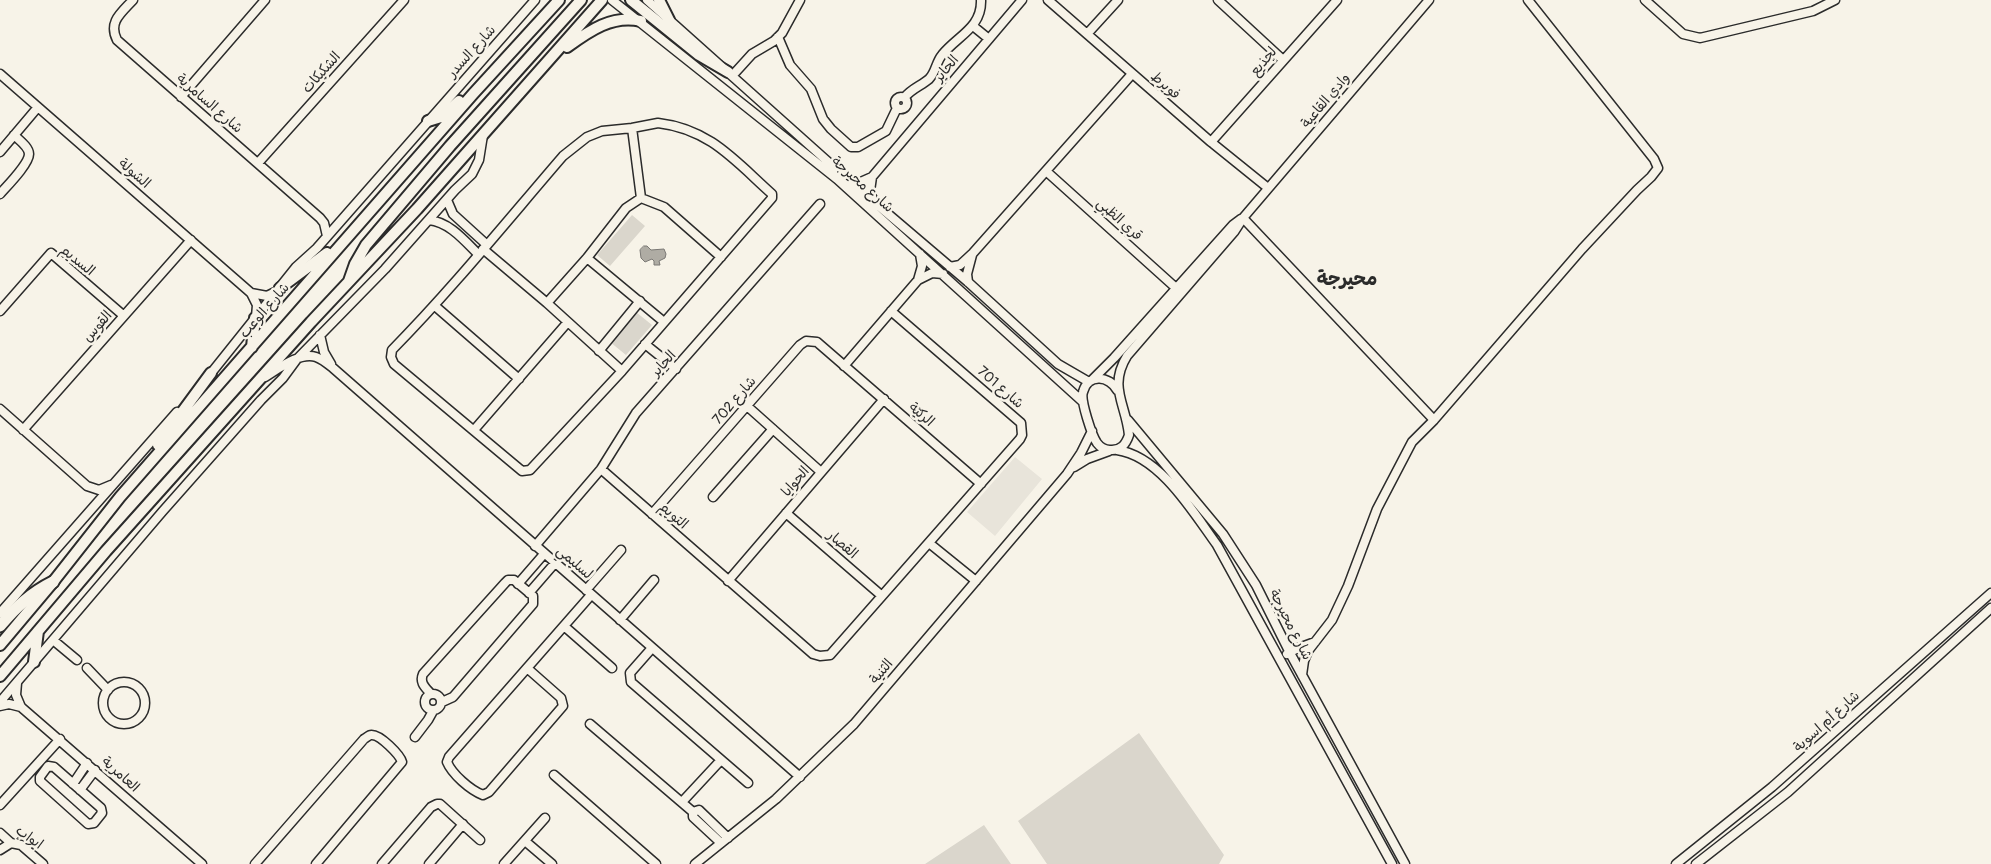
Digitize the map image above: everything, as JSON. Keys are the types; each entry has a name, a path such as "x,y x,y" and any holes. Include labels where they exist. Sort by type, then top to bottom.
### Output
{"highway":[{"path":"0,626 24,600 53,582"}],"main road":[{"path":"540,20 546,0"},
{"name":"شارع الوعب","path":"0,646 120,497 473,94 559,0"},
{"path":"348,284 355,264 366,245 450,146 581,0"},
{"path":"0,676 106,551 311,322 417,210 602,0"},
{"path":"631,0 699,55 730,74"},
{"path":"659,0 669,20"},
{"path":"550,60 583,35 597,28 622,19 641,21"},
{"path":"428,121 441,117 461,100 473,94"},
{"path":"280,288 346,238"},
{"path":"252,347 255,318"},
{"path":"120,497 211,373"},
{"path":"34,662 39,629"}],"street":[{"name":"شارع السامرية","path":"132,0 114,23 113,28 117,40 320,218 324,223 327,236"},
{"path":"181,97 265,0"},
{"name":"الشكيكات","path":"258,163 404,0"},
{"name":"شارع السدر","path":"428,121 535,0"},
{"name":"شارع محيرجة","path":"612,0 641,21 838,179 1083,402"},
{"name":"شارع محيرجة","path":"647,0 854,185 968,282 1058,364 1091,381 1105,378 1117,390"},
{"path":"730,74 752,54 778,37 800,0"},
{"path":"778,37 790,65 811,89 823,119 850,147 858,147 886,131 897,108 895,105 896,99 904,98 914,88 930,78 941,55 973,26 980,12 981,0"},
{"name":"الحاير","path":"854,185 872,177 1022,0"},
{"name":"فويرط","path":"1048,0 1211,142 1268,188"},
{"path":"1087,34 1118,0"},
{"path":"1218,0 1282,60"},
{"name":"لجذيع","path":"1211,142 1337,0"},
{"name":"وادي القاعية","path":"1117,390 1118,376 1127,356 1429,0"},
{"path":"1302,675 1308,651 1332,620 1348,586 1377,509 1412,442 1434,420 1576,256 1658,168 1654,158 1528,0"},
{"path":"1645,0 1684,34 1700,38 1813,11 1835,0"},
{"path":"973,26 989,39"},
{"name":"الشولة","path":"0,74 251,293"},
{"path":"950,267 960,264 973,253 1132,74"},
{"path":"0,152 38,107"},
{"name":"شارع الوعب","path":"0,613 211,373 296,266 311,254 428,121"},
{"path":"658,123 694,132 719,146 772,194 772,198 646,344 528,471 519,470 392,360 392,350 435,306 483,249 563,156 587,137 602,131 658,123"},
{"path":"632,128 641,198"},
{"path":"0,704 34,662 261,400 283,378 297,359 385,269 475,170 484,133"},
{"path":"0,194 29,157 26,148 14,135"},
{"name":"قري الظبي","path":"1046,170 1176,288"},
{"path":"872,177 870,190 873,200"},
{"path":"641,198 664,207 722,257"},
{"path":"547,303 626,208 641,198"},
{"path":"447,200 453,214 483,249"},
{"name":"الحاير","path":"535,546 601,469 636,413 820,204"},
{"path":"320,218 333,222 342,219"},
{"path":"1243,218 1434,420"},
{"name":"وادي القاعية","path":"1091,381 1114,358 1233,225 1243,218"},
{"path":"429,220 437,221 447,226 483,249 547,303 622,371"},
{"name":"القوس","path":"23,430 191,240"},
{"path":"918,252 922,266 918,280"},
{"name":"السديم","path":"0,310 51,253 124,316"},
{"path":"968,282 967,274 973,253"},
{"path":"586,258 664,322"},
{"path":"844,366 918,280 932,273 943,274"},
{"path":"251,293 266,296 280,288"},
{"path":"251,293 257,305 255,318"},
{"path":"599,351 640,301"},
{"path":"435,306 519,379"},
{"name":"شارع 701","path":"728,581 813,654 827,656 835,650 1020,440 1022,434 1021,423 891,311"},
{"path":"474,430 567,323"},
{"name":"لسليمي","path":"320,335 324,352 333,368"},
{"name":"شارع 702","path":"652,514 803,343 817,342 844,366"},
{"path":"646,344 676,369"},
{"name":"لسليمي","path":"297,359 307,356 314,357 333,368 800,777"},
{"path":"261,379 297,359"},
{"name":"الركيّة","path":"844,366 981,484"},
{"path":"1091,381 1083,391 1083,402 1092,431 1098,445 1114,450 1123,447 1129,435 1117,390"},
{"name":"الحوايا","path":"728,581 884,400"},
{"path":"747,406 821,472"},
{"path":"0,409 87,486 99,490 113,485"},
{"name":"شارع محيرجة","path":"1125,416 1223,534 1256,585 1302,675 1405,864"},
{"path":"713,497 773,429"},
{"name":"الثنية","path":"695,864 800,777 854,724 1067,474 1081,453 1092,431"},
{"name":"شارع محيرجة","path":"1114,450 1129,452 1146,460 1188,506 1217,545 1392,864"},
{"name":"الثنية","path":"1067,474 1087,459 1114,450"},
{"name":"التويم","path":"601,469 728,581"},
{"path":"87,486 92,498 88,512"},
{"name":"القصار","path":"786,513 882,596"},
{"path":"930,543 976,581"},
{"path":"527,668 561,698 563,706 489,792 482,795 449,768 446,762 527,668 564,626 621,550"},
{"path":"518,584 544,554"},
{"path":"529,593 555,563"},
{"path":"415,737 433,711 440,707 442,702 453,697 533,604 534,598 518,584 511,580 504,583 425,671 421,678 422,683 431,694 440,696 442,702"},
{"path":"620,620 654,580"},
{"name":"شارع أم اسوية","path":"1676,864 1772,787 1991,593"},
{"name":"شارع أم اسوية","path":"1696,864 1788,792 1991,608"},
{"path":"564,626 612,668"},
{"path":"53,640 77,660"},
{"path":"1280,658 1315,642"},
{"path":"652,648 630,673 631,682 748,783"},
{"path":"87,668 108,690"},
{"path":"17,682 16,695 21,707"},
{"path":"126,682 136,685 143,692 146,702 144,712 137,720 128,724 118,723 109,718 104,709 104,699 108,690 116,684 126,682"},
{"path":"431,694 426,698 425,703 427,708 433,711"},
{"path":"0,704 21,707"},
{"name":"العامرية","path":"21,707 88,763 202,864"},
{"path":"590,724 682,802 693,812 695,819 721,843"},
{"path":"255,864 364,739 370,735 377,736 400,756 402,762 316,864"},
{"path":"0,805 60,739"},
{"path":"682,802 721,760"},
{"path":"73,784 88,763"},
{"path":"52,766 73,784 102,809 101,814 93,824 88,824 40,781 39,778 47,768 52,766"},
{"path":"80,790 95,770"},
{"path":"554,775 656,864"},
{"path":"382,864 431,807 436,804 440,804 480,840"},
{"path":"693,812 699,810 728,838"},
{"path":"504,864 545,818"},
{"path":"429,864 463,824"},
{"name":"ابواب","path":"0,833 11,843 20,845 43,864"},
{"path":"525,841 552,864"},
{"path":"0,850 11,843"}],"shaded area":[{"path":"632,215 645,226 610,266 597,255"},
{"path":"644,246 651,250 664,249 665,258 659,261 660,265 654,265 652,259 645,262 641,258 640,250"},
{"path":"636,312 652,325 626,355 610,342"},
{"path":"1015,457 1042,479 995,536 967,512"},
{"path":"1139,733 1224,855 1219,864 1047,864 1018,821"},
{"path":"984,825 1011,864 925,864"}],"district":[{"name":"محيرجة","path":"1347,280"}]}
